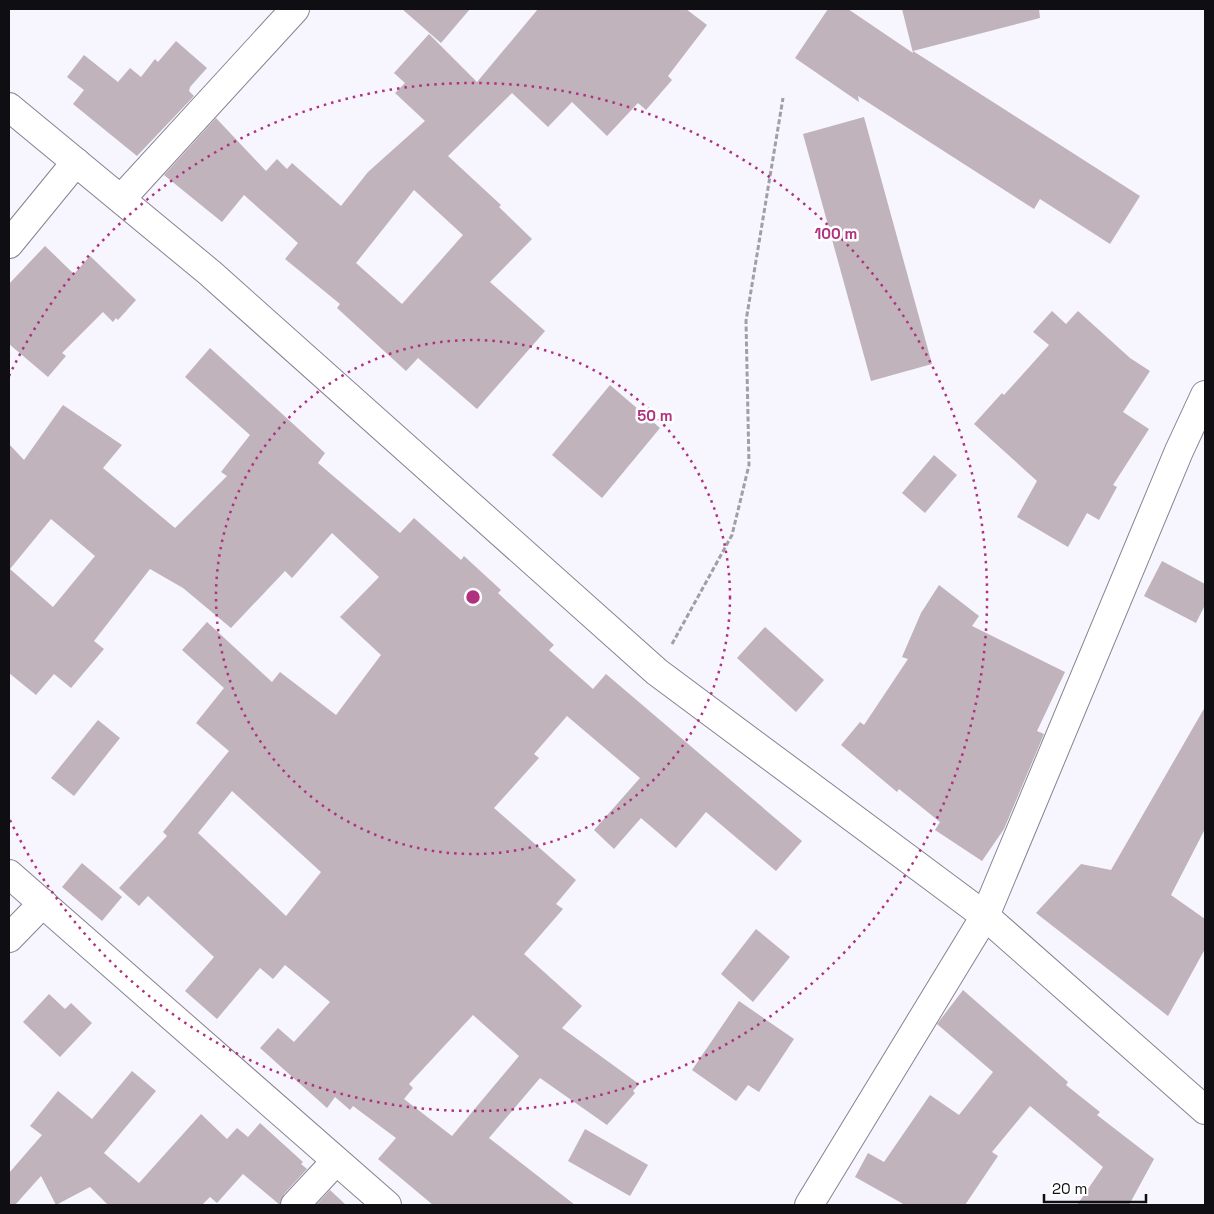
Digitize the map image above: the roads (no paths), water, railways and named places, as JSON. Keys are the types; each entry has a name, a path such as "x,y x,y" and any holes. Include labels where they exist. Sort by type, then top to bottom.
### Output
{"street":[{"path":"121,199 295,9"},
{"path":"9,107 210,272 657,672 985,916 1205,1110"},
{"path":"9,244 76,162"},
{"path":"810,1205 985,916 1179,451 1205,395"},
{"path":"9,874 386,1205"},
{"path":"9,938 43,903"},
{"path":"295,1205 335,1162"}]}
